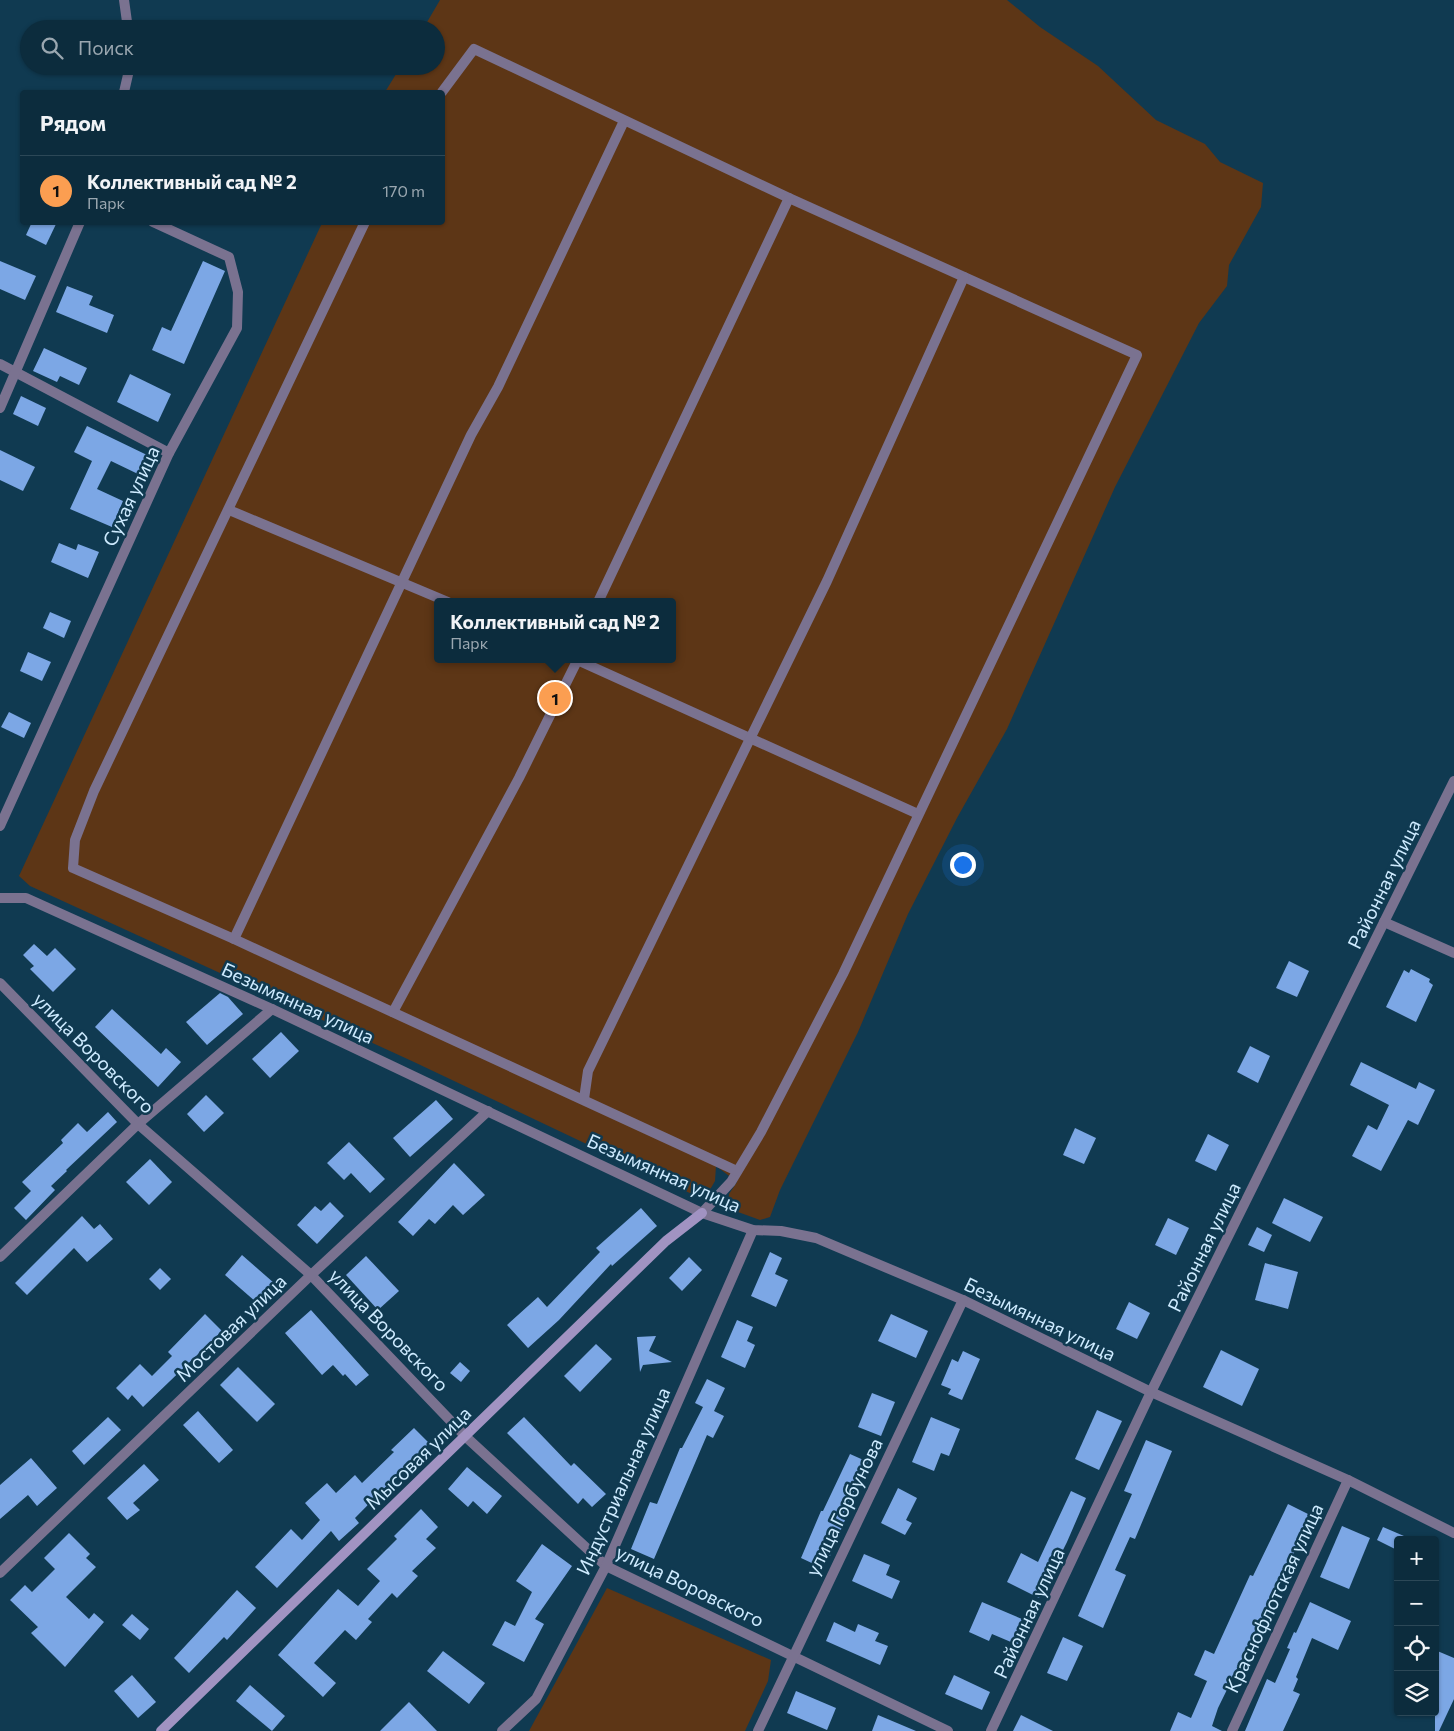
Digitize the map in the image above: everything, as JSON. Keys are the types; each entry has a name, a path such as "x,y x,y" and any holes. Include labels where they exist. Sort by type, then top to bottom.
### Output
{"street":[{"path":"124,0 127,20"},
{"path":"443,90 474,49 789,198 1138,355 843,974 761,1132 731,1182 702,1213"},
{"path":"124,90 128,75"},
{"path":"234,939 471,435 498,387 624,121"},
{"path":"600,598 789,198"},
{"path":"0,408 79,225"},
{"name":"Сухая улица","path":"0,826 169,453 237,328 238,292 229,257 159,225"},
{"path":"364,225 94,791 75,840 71,864 73,868 394,1012 737,1171"},
{"path":"584,1099 588,1071 827,581 964,277"},
{"path":"0,364 169,453"},
{"path":"229,510 403,581 439,598"},
{"path":"394,1012 519,778 576,663"},
{"path":"584,663 918,814"},
{"name":"Районная улица","path":"991,1731 996,1724 1151,1392 1454,781"},
{"name":"Безымянная улица","path":"0,898 26,898 272,1009 702,1213 753,1230 781,1231 816,1238 963,1300 1151,1392 1348,1480 1454,1533"},
{"path":"1384,922 1454,953"},
{"name":"улица Воровского","path":"0,983 138,1124 311,1275 466,1437 606,1566 948,1731"},
{"path":"0,1257 138,1124 272,1009"},
{"name":"Мостовая улица","path":"0,1573 311,1275 488,1111"},
{"name":"Мысовая улица","path":"161,1731 666,1242 702,1213"},
{"name":"Индустриальная улица","path":"502,1731 536,1700 606,1566 753,1230"},
{"name":"улица Горбунова","path":"758,1731 792,1656 963,1300"},
{"name":"Краснофлотская улица","path":"1232,1731 1348,1480"}],"shaded area":[{"path":"440,0 1007,0 1040,27 1098,66 1156,120 1205,144 1220,162 1263,183 1261,207 1229,265 1227,286 1199,323 1115,487 1007,729 957,818 908,914 858,1032 780,1190 770,1217 760,1220 738,1212 728,1203 729,1194 737,1182 716,1166 715,1181 708,1193 694,1195 414,1062 30,886 19,876 321,225 445,225 445,90 386,90 395,75 445,75 445,20 428,20"},
{"path":"607,1588 771,1660 768,1681 745,1731 529,1731"}],"building":[{"path":"31,225 56,225 46,245 26,235"},
{"path":"0,261 36,276 25,300 0,289"},
{"path":"203,261 225,271 184,364 152,350 162,327 171,331"},
{"path":"67,286 93,296 89,305 114,315 107,333 56,312"},
{"path":"44,348 87,368 79,385 60,376 57,382 33,371"},
{"path":"130,374 171,394 158,422 117,402"},
{"path":"21,396 46,408 38,426 13,414"},
{"path":"87,426 147,455 138,474 111,461 97,489 123,501 112,527 70,509 92,461 74,452"},
{"path":"0,450 35,467 23,491 0,480"},
{"path":"59,543 76,550 78,544 99,552 88,578 51,562"},
{"path":"50,612 71,621 64,638 43,628"},
{"path":"28,652 51,662 42,681 20,671"},
{"path":"9,712 31,723 24,738 1,727"},
{"path":"34,944 47,956 55,948 76,969 53,992 30,969 34,966 23,955"},
{"path":"1289,961 1309,971 1297,997 1276,988"},
{"path":"1411,969 1430,979 1429,982 1433,985 1416,1022 1386,1007 1404,970 1409,973"},
{"path":"220,993 228,997 243,1014 207,1045 186,1022"},
{"path":"112,1009 161,1054 166,1048 181,1062 158,1087 95,1027"},
{"path":"281,1032 299,1051 270,1078 252,1059"},
{"path":"1250,1046 1270,1056 1258,1083 1237,1072"},
{"path":"1361,1062 1416,1089 1419,1082 1435,1090 1418,1125 1408,1120 1381,1171 1352,1156 1368,1125 1377,1130 1389,1105 1350,1085"},
{"path":"206,1095 224,1113 204,1132 187,1114"},
{"path":"436,1100 453,1119 410,1157 393,1138"},
{"path":"108,1112 117,1122 51,1186 55,1190 26,1220 14,1208 31,1191 22,1182 63,1143 61,1140 78,1123 87,1132"},
{"path":"1075,1128 1096,1138 1084,1164 1063,1155"},
{"path":"1208,1134 1229,1145 1216,1171 1195,1161"},
{"path":"349,1142 385,1179 370,1193 351,1173 344,1180 327,1163"},
{"path":"150,1159 172,1182 149,1205 126,1182"},
{"path":"454,1163 485,1195 463,1215 453,1205 435,1224 429,1219 413,1236 398,1222"},
{"path":"1284,1198 1323,1217 1310,1242 1272,1223"},
{"path":"330,1202 344,1216 317,1244 297,1225 315,1206 321,1211"},
{"path":"641,1208 657,1226 612,1266 611,1264 559,1320 528,1348 507,1325 538,1297 547,1307 600,1252 596,1248"},
{"path":"82,1216 94,1229 100,1224 113,1239 87,1262 74,1248 27,1295 15,1283"},
{"path":"1168,1218 1189,1228 1176,1255 1155,1245"},
{"path":"1257,1227 1272,1235 1264,1252 1248,1245"},
{"path":"770,1252 782,1258 775,1274 788,1280 776,1307 751,1296"},
{"path":"242,1255 274,1283 256,1302 225,1275"},
{"path":"366,1256 399,1291 378,1310 346,1275"},
{"path":"689,1257 702,1270 682,1291 669,1278"},
{"path":"1265,1263 1298,1272 1288,1309 1255,1300"},
{"path":"160,1268 171,1279 160,1290 149,1279"},
{"path":"1129,1302 1150,1313 1137,1339 1116,1329"},
{"path":"311,1310 369,1375 356,1386 333,1365 322,1375 285,1333"},
{"path":"205,1314 222,1331 143,1407 132,1395 128,1400 116,1388 140,1364 152,1376 172,1356 168,1352"},
{"path":"891,1314 928,1331 916,1358 878,1341"},
{"path":"737,1320 753,1327 747,1341 755,1345 745,1368 721,1357"},
{"path":"656,1336 649,1351 672,1362 643,1365 640,1372 637,1337"},
{"path":"596,1344 612,1359 580,1392 564,1376"},
{"path":"1221,1350 1259,1369 1242,1406 1203,1387"},
{"path":"963,1351 980,1359 962,1400 948,1394 951,1389 941,1385 952,1359 958,1362"},
{"path":"460,1362 470,1371 461,1382 450,1373"},
{"path":"238,1367 275,1404 257,1422 220,1385"},
{"path":"707,1379 725,1388 714,1411 724,1416 713,1438 707,1435 654,1559 631,1549 650,1502 657,1504 680,1448 682,1448 703,1407 695,1403"},
{"path":"872,1393 895,1402 881,1436 858,1427"},
{"path":"1097,1410 1122,1421 1099,1470 1075,1459"},
{"path":"198,1411 233,1450 219,1463 183,1425"},
{"path":"108,1417 121,1430 84,1465 72,1451"},
{"path":"524,1417 571,1466 574,1463 606,1494 592,1507 583,1498 578,1504 507,1433"},
{"path":"931,1417 960,1429 949,1456 941,1453 934,1471 912,1462"},
{"path":"414,1428 429,1443 355,1518 359,1523 339,1541 331,1531 277,1588 255,1567 291,1529 302,1540 320,1520 305,1503 327,1483 336,1493 355,1475 362,1483 394,1452 391,1450"},
{"path":"1146,1440 1172,1451 1135,1539 1130,1537 1115,1570 1126,1575 1103,1628 1078,1616 1132,1494 1124,1491"},
{"path":"850,1454 868,1462 841,1519 845,1520 830,1556 821,1553 816,1565 801,1558 821,1511 823,1511"},
{"path":"31,1458 57,1488 37,1506 28,1495 0,1519 0,1485"},
{"path":"144,1464 159,1480 133,1503 140,1510 127,1520 107,1498"},
{"path":"467,1467 502,1496 487,1514 473,1501 468,1507 448,1489"},
{"path":"898,1488 917,1498 906,1520 912,1523 905,1535 881,1523"},
{"path":"1071,1491 1086,1498 1067,1542 1039,1598 1007,1582 1021,1553 1038,1562"},
{"path":"1288,1504 1312,1516 1218,1708 1212,1726 1222,1731 1170,1731 1178,1712 1191,1718 1207,1681 1194,1675 1205,1650 1214,1654 1250,1575 1253,1576"},
{"path":"421,1509 438,1527 426,1539 436,1548 412,1571 418,1576 397,1598 392,1593 368,1619 372,1622 356,1640 345,1630 314,1663 336,1683 323,1697 278,1655 338,1589 358,1606 380,1581 367,1569 397,1539 394,1536"},
{"path":"1342,1526 1370,1538 1349,1589 1320,1577"},
{"path":"1383,1527 1404,1536 1394,1536 1394,1548 1377,1540"},
{"path":"69,1533 90,1554 86,1558 96,1567 66,1597 89,1619 94,1613 104,1622 65,1667 31,1633 38,1627 10,1600 25,1585 32,1592 55,1569 44,1558"},
{"path":"542,1544 572,1566 535,1619 544,1624 524,1662 492,1645 505,1621 515,1626 532,1592 516,1581"},
{"path":"864,1554 890,1565 886,1575 900,1581 892,1599 852,1581"},
{"path":"237,1590 256,1608 227,1640 224,1637 189,1673 174,1658"},
{"path":"982,1602 1029,1622 1018,1645 992,1634 989,1641 969,1632"},
{"path":"1310,1602 1351,1621 1338,1650 1312,1638 1296,1677 1298,1679 1293,1691 1300,1694 1283,1731 1245,1731 1267,1679 1275,1683 1290,1649 1287,1648"},
{"path":"132,1614 149,1629 140,1640 122,1625"},
{"path":"834,1622 855,1632 858,1624 879,1633 875,1641 888,1646 880,1665 826,1641"},
{"path":"1063,1637 1083,1646 1067,1681 1047,1673"},
{"path":"443,1651 485,1683 469,1704 427,1671"},
{"path":"1439,1652 1454,1658 1454,1699 1439,1731 1435,1731 1435,1716 1439,1716"},
{"path":"132,1675 156,1702 138,1718 114,1691"},
{"path":"954,1675 990,1692 982,1710 945,1694"},
{"path":"250,1685 285,1716 272,1731 236,1701"},
{"path":"796,1691 836,1708 827,1730 787,1713"},
{"path":"409,1702 437,1731 380,1731"},
{"path":"878,1715 916,1731 872,1731"},
{"path":"1021,1715 1053,1731 1013,1731"}],"place":[{"name":"Коллективный сад № 2","path":"555,698"}]}
